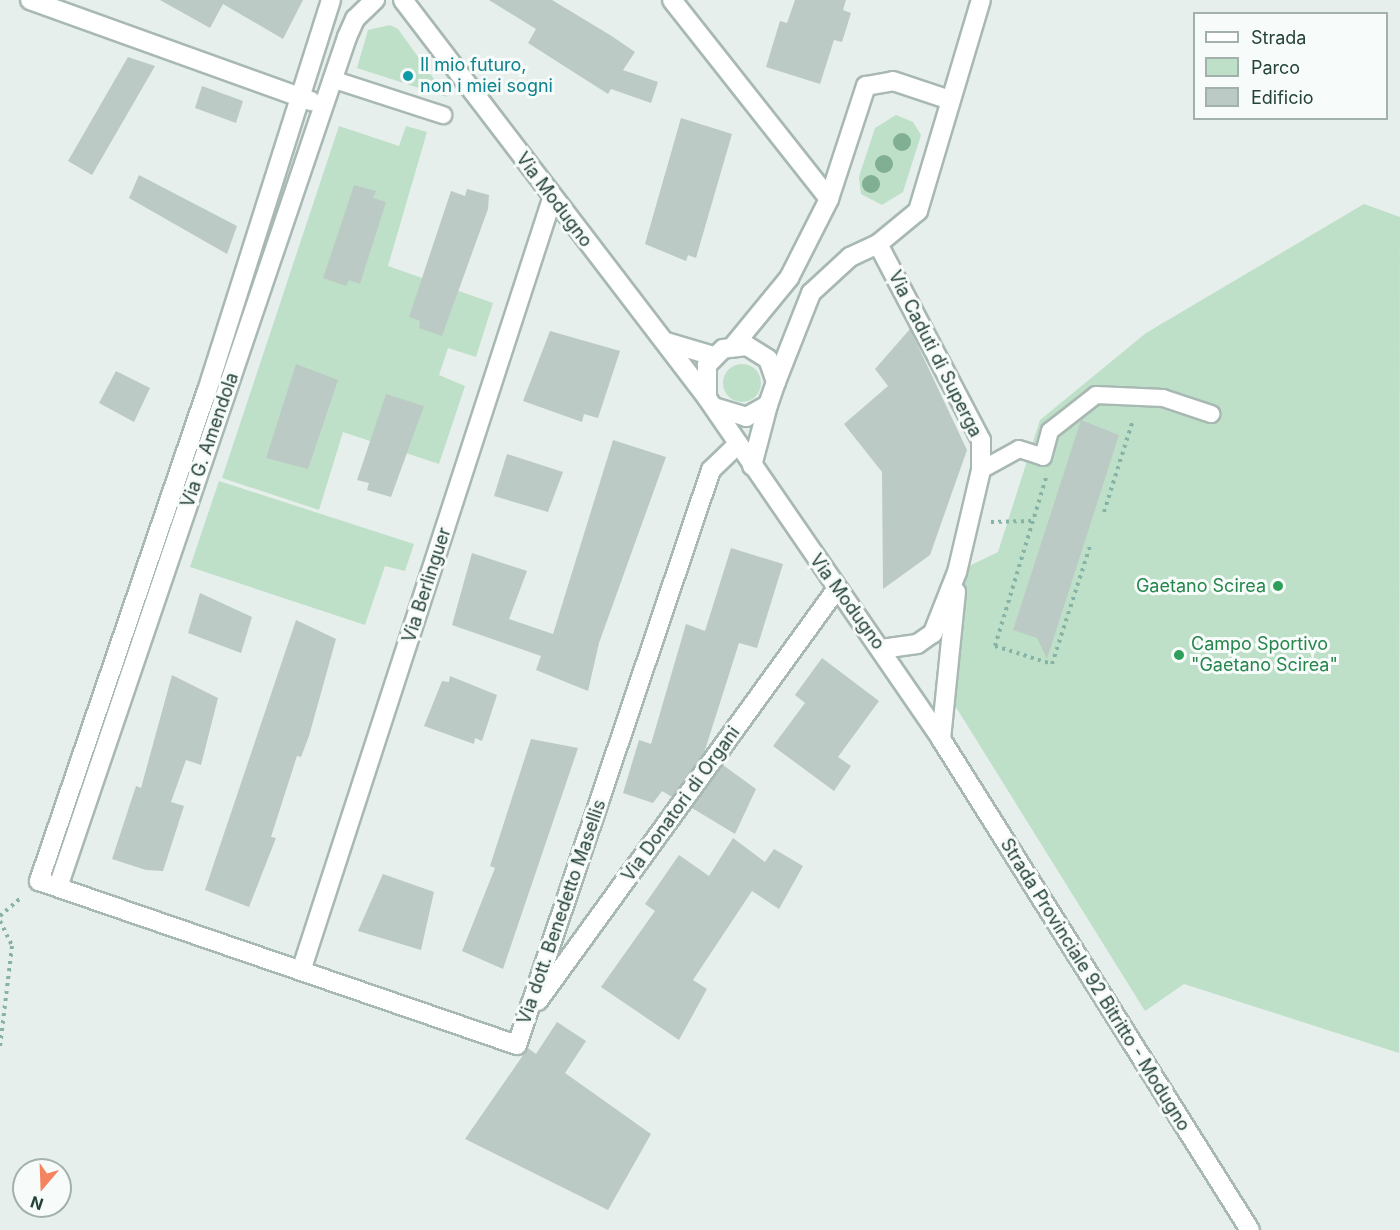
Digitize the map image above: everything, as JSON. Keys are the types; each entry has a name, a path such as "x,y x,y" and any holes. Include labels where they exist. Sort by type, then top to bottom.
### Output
{"street":[{"path":"30,0 323,105"},
{"path":"39,881 206,393 331,0"},
{"name":"Via G. Amendola","path":"58,887 332,79 355,19 375,0"},
{"name":"Via Modugno","path":"403,0 552,199 711,403 736,446 836,590 881,649 940,739"},
{"path":"672,0 829,199"},
{"path":"752,466 768,405 812,293 850,257 878,244 918,211 981,0"},
{"path":"768,405 746,417 711,403 704,376 714,356 735,345 789,278 829,199 866,86 893,81 950,100"},
{"name":"Via Berlinguer","path":"301,971 552,199"},
{"name":"Via Caduti di Superga","path":"878,244 973,420 981,440 981,470 957,572 940,739"},
{"path":"662,340 714,356"},
{"path":"735,345 759,350 768,358 776,382"},
{"path":"206,393 224,399"},
{"name":"Via dott. Benedetto Masellis","path":"39,881 517,1045 711,470 736,446"},
{"name":"Via Caduti di Superga","path":"881,649 917,644 933,633 957,572"},
{"name":"Via Donatori di Organi","path":"526,1017 836,590"},
{"path":"120,642 140,649"},
{"name":"Strada Provinciale 92 Bitritto - Modugno","path":"940,739 1245,1228"},
{"path":"82,752 102,759"}],"lane":[{"path":"332,79 443,115"},
{"path":"981,470 1019,449 1043,457 1050,431 1096,395 1163,398 1211,414"}],"path":[{"path":"1104,512 1134,415 1124,412"},
{"path":"1049,468 995,646 1052,664 1090,546"},
{"path":"968,523 1033,521"},
{"path":"0,916 39,881"},
{"path":"0,921 12,946 0,1046"}],"green space":[{"path":"390,25 398,29 447,97 357,68 368,30"},
{"path":"896,115 913,122 921,135 903,192 882,205 861,194 859,177 875,128"},
{"path":"339,126 399,146 406,126 427,132 388,266 493,303 476,357 448,348 439,375 465,386 439,464 343,432 319,510 222,478"},
{"name":"Campo Sportivo \"Gaetano Scirea\"","path":"1364,204 1400,217 1399,1053 1184,984 1145,1011 954,704 965,568 998,552 1040,420 1146,333"},
{"path":"742,364 755,370 761,383 755,396 742,402 729,396 723,383 729,370"},
{"path":"219,481 414,544 405,571 385,566 365,625 190,567"}],"building":[{"path":"160,0 303,0 283,39 223,4 210,28"},
{"path":"489,0 552,0 610,35 635,52 623,70 658,82 651,103 611,89 608,94 528,43 536,29"},
{"path":"795,0 846,0 843,10 851,13 842,42 834,40 820,84 766,67 780,21 787,23"},
{"path":"128,57 155,66 92,175 68,161"},
{"path":"202,86 243,101 236,123 195,108"},
{"path":"681,118 732,134 696,258 688,255 686,261 645,244"},
{"path":"139,175 237,226 227,254 129,198"},
{"path":"354,185 376,191 373,198 386,202 360,284 349,280 346,286 323,278"},
{"path":"467,189 489,195 488,209 442,336 419,328 420,321 409,317 451,191 465,196"},
{"path":"910,329 967,450 930,555 883,589 882,472 844,424 888,386 875,369"},
{"path":"550,331 620,351 598,418 584,414 582,422 523,401"},
{"path":"296,364 338,380 308,469 266,458"},
{"path":"116,371 150,388 134,422 99,403"},
{"path":"386,394 424,406 391,497 367,490 369,483 357,480"},
{"path":"1081,420 1119,435 1047,659 1037,638 1013,630"},
{"path":"613,440 666,457 599,643 588,691 536,670 541,656 452,625 472,553 527,571 509,619 553,634"},
{"path":"507,454 563,472 548,512 494,496"},
{"path":"731,548 783,564 757,648 739,643 704,753 672,797 662,791 653,803 623,793 639,740 651,744 686,624 705,631"},
{"path":"200,593 252,617 241,653 188,633"},
{"path":"296,620 336,639 309,736 301,757 297,756 271,837 276,838 249,907 205,890"},
{"path":"822,658 879,701 838,757 851,766 834,791 773,746 805,703 795,695"},
{"path":"172,675 218,698 201,765 186,760 171,802 184,806 163,871 146,870 112,859 136,786 141,788"},
{"path":"450,676 497,695 482,741 475,738 474,744 424,726 442,681 449,682"},
{"path":"531,739 578,748 503,969 462,951 495,868 490,866"},
{"path":"723,765 756,789 735,834 692,808"},
{"path":"733,838 765,862 774,849 803,866 779,909 752,891 693,980 707,989 679,1040 601,987 655,911 645,904 679,855 709,876"},
{"path":"383,874 434,892 421,950 358,931"},
{"path":"557,1022 586,1041 565,1073 651,1134 608,1210 465,1139 528,1048 536,1054"}],"place":[{"name":"Il mio futuro, non i miei sogni","path":"408,76"},
{"name":"Gaetano Scirea","path":"1278,586"},
{"name":"Campo Sportivo \"Gaetano Scirea\"","path":"1179,655"}]}
